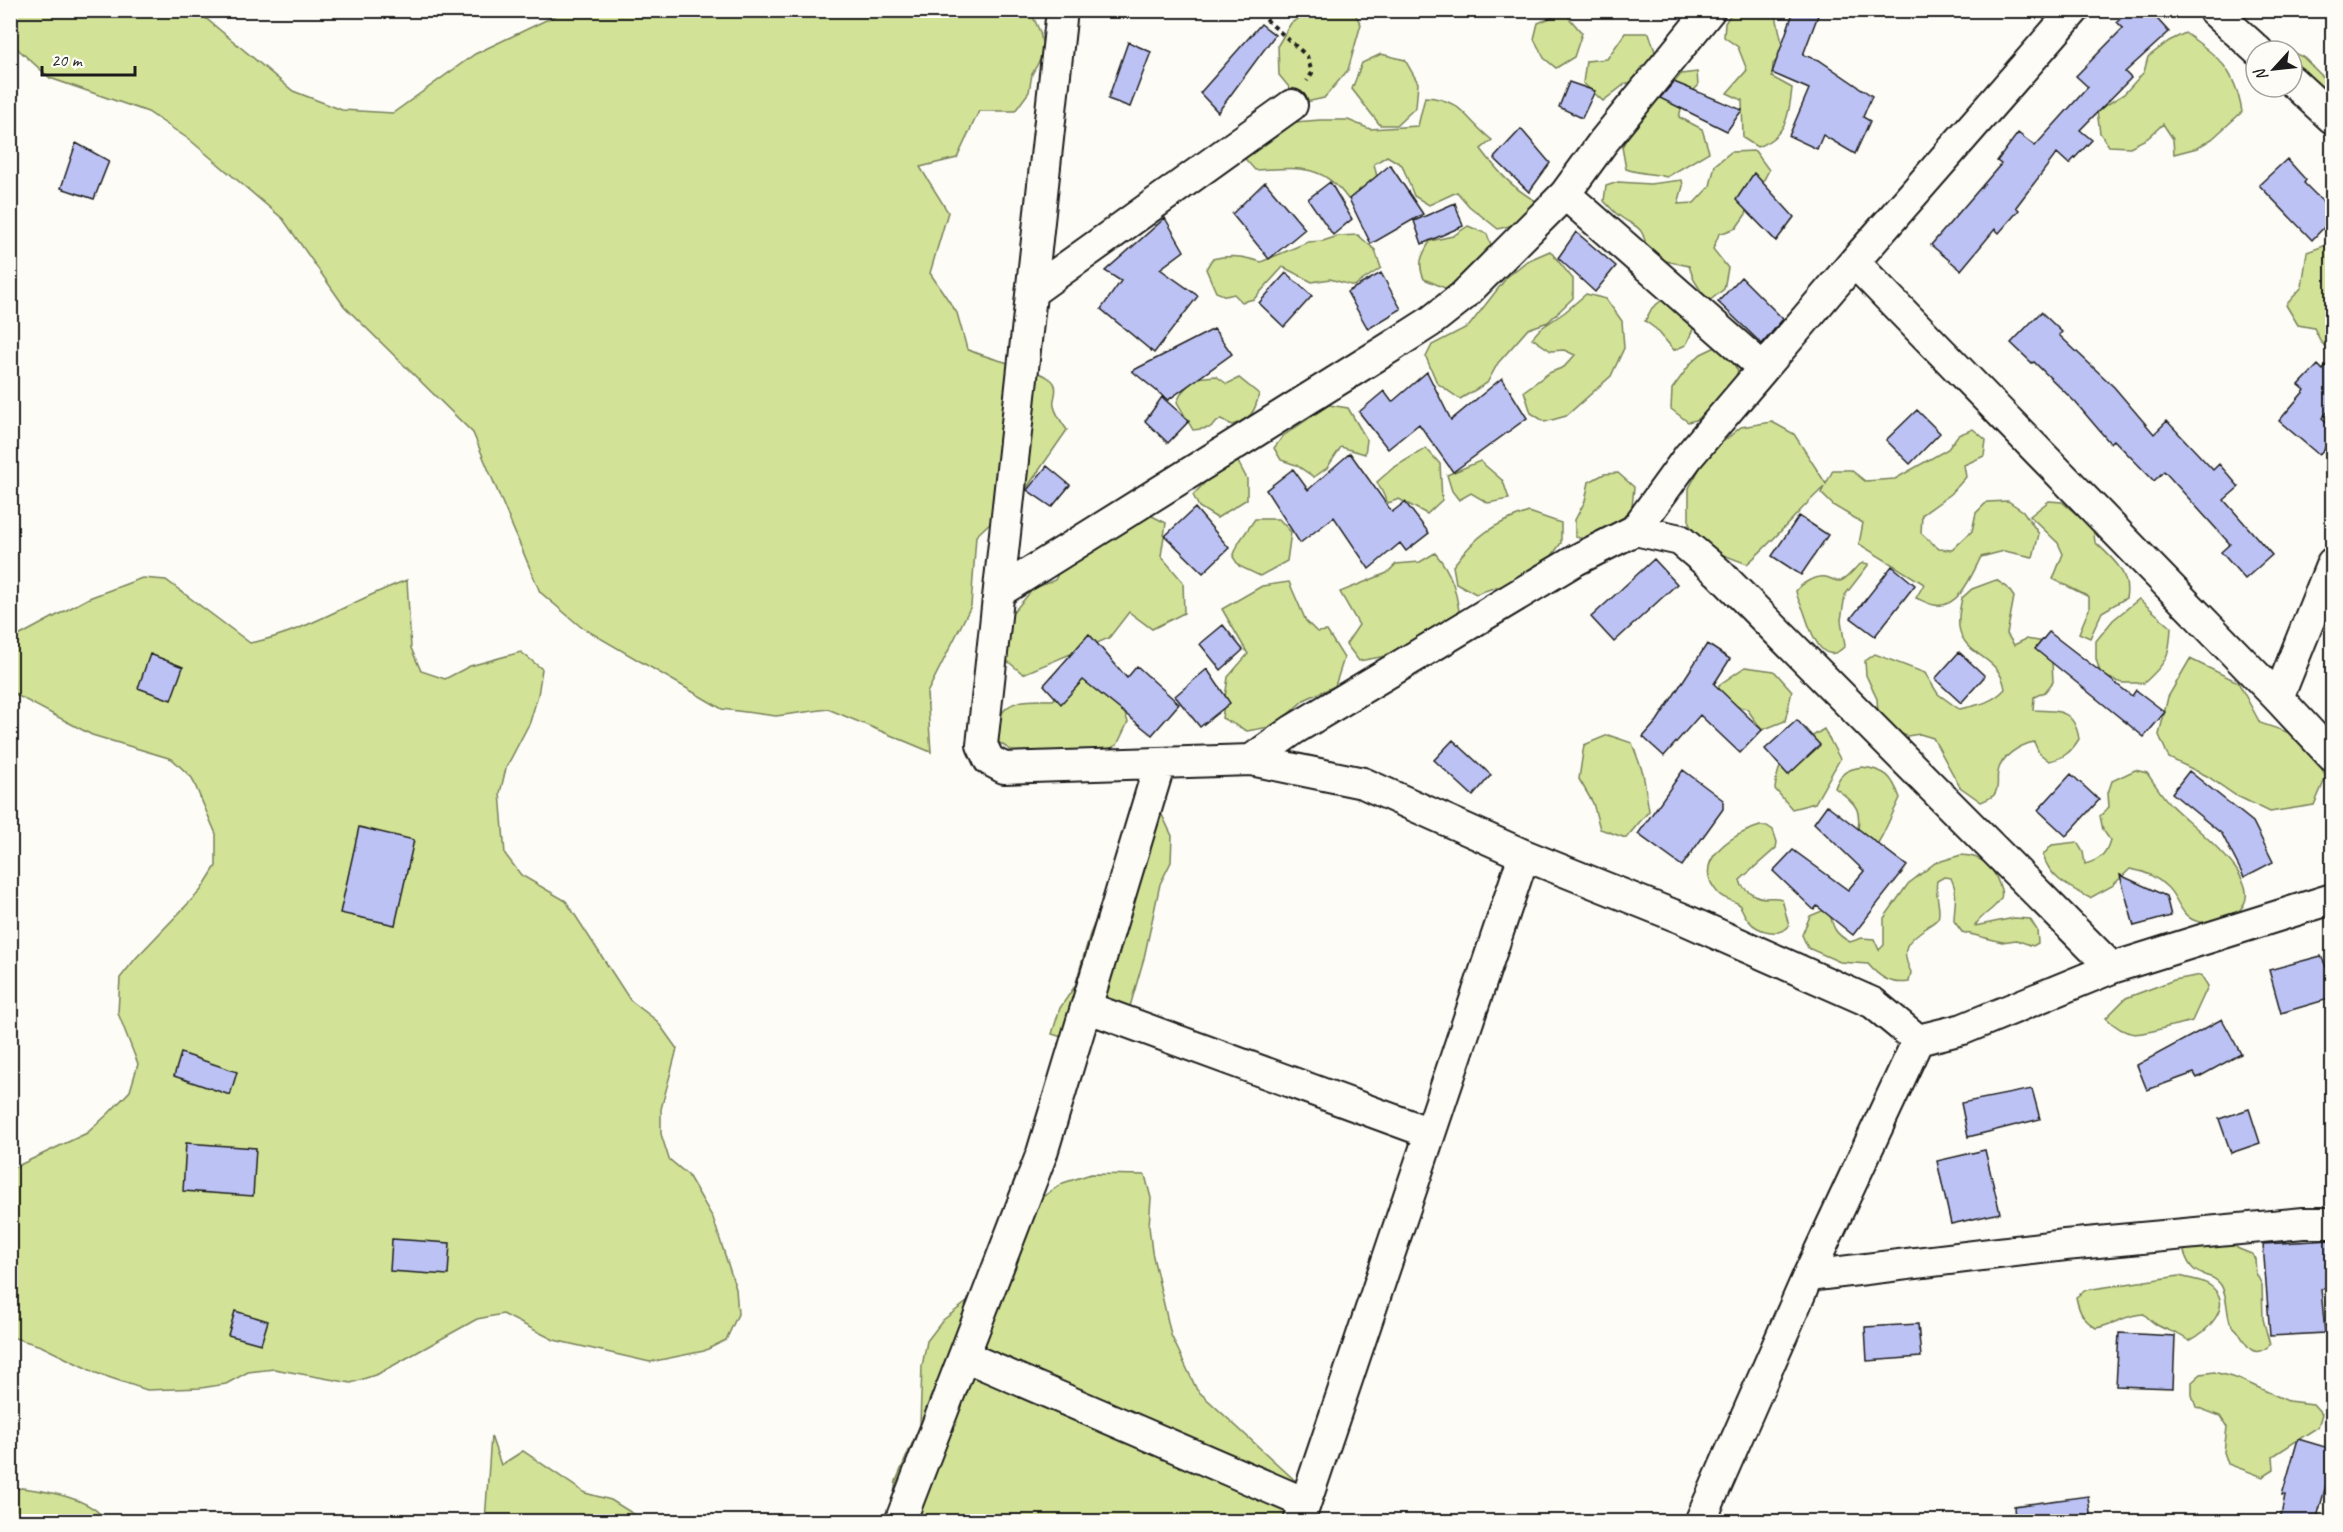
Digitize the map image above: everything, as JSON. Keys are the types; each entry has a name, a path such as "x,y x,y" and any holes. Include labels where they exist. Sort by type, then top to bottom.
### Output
{"street":[{"path":"1062,10 982,745 989,760 1004,768 1251,760 1363,783 1524,855 1681,918 1873,1004 1918,1040"},
{"path":"999,592 1430,322 1462,296 1565,194 1603,142 1710,10"},
{"path":"1251,760 1293,730 1576,560 1635,530 1688,457 1763,368 2074,10"},
{"path":"2213,10 2245,39"},
{"path":"2304,92 2332,117"},
{"path":"1033,291 1292,105"},
{"path":"1565,194 1763,368"},
{"path":"1854,262 2332,756"},
{"path":"1635,530 1680,540 1718,572 2112,968"},
{"path":"2278,698 2332,563"},
{"path":"900,1521 1042,1153 1160,763"},
{"path":"963,1356 1302,1512 1524,855"},
{"path":"1918,1040 1964,1029 2112,968 2332,899"},
{"path":"1086,1007 1430,1133"},
{"path":"1700,1521 1808,1276 1918,1040"},
{"path":"1808,1276 2065,1245 2304,1223 2332,1223"}],"path":[{"path":"1251,10 1261,15 1307,56 1312,73 1292,105"}],"green space":[{"path":"1030,10 1040,32 1043,47 1041,58 1032,74 1029,92 1015,111 979,111 957,158 920,167 948,212 930,273 957,313 967,349 1049,378 1055,386 1055,409 1067,430 1026,489 976,536 971,606 927,693 931,752 828,709 776,716 722,709 581,627 540,592 473,433 344,306 283,219 190,140 148,112 50,78 11,43 11,11 197,11 293,91 342,110 393,113 475,54 565,11"},
{"path":"1311,11 1353,11 1361,24 1348,70 1324,98 1302,103 1279,75 1278,45 1291,23"},
{"path":"1733,11 1775,11 1784,52 1773,64 1772,77 1792,88 1787,117 1780,131 1757,147 1743,138 1742,100 1727,93 1747,70 1738,47 1724,37 1725,23"},
{"path":"1564,12 1582,33 1574,57 1556,68 1544,58 1534,39 1538,23"},
{"path":"1625,33 1649,33 1658,61 1647,77 1625,84 1603,101 1583,83 1586,61 1607,59"},
{"path":"2185,33 2217,57 2224,66 2235,85 2242,112 2212,139 2197,148 2174,154 2173,139 2163,124 2148,138 2130,147 2109,146 2100,133 2097,111 2124,94 2144,72 2148,57 2169,41"},
{"path":"1381,54 1405,60 1418,83 1416,107 1397,125 1380,125 1352,89 1362,63"},
{"path":"2304,58 2331,85 2332,78 2332,100 2304,74"},
{"path":"1697,72 1698,86 1683,101 1679,117 1702,129 1709,152 1667,177 1626,169 1622,147 1635,123 1644,111 1664,95 1681,74"},
{"path":"1425,97 1448,102 1463,112 1492,140 1481,149 1494,165 1514,186 1539,203 1513,225 1498,229 1469,206 1457,192 1429,205 1414,196 1402,165 1387,156 1374,164 1381,194 1367,201 1348,199 1338,187 1318,173 1283,168 1255,170 1239,152 1283,123 1348,120 1370,129 1418,126"},
{"path":"1755,151 1769,170 1736,228 1719,234 1713,249 1728,268 1724,289 1708,302 1694,280 1689,266 1666,261 1647,250 1640,230 1618,215 1604,201 1606,186 1618,182 1650,184 1682,180 1683,186 1678,204 1694,203 1710,186 1715,165 1731,152"},
{"path":"1468,226 1487,234 1493,250 1469,280 1447,289 1424,279 1421,259 1430,241 1453,236"},
{"path":"1358,235 1375,250 1381,268 1354,286 1330,279 1312,282 1283,267 1254,299 1242,302 1234,294 1226,296 1216,292 1206,269 1212,259 1236,257 1261,262 1308,242"},
{"path":"2332,243 2332,354 2321,342 2314,328 2298,325 2286,305 2302,287 2307,252"},
{"path":"1550,251 1573,279 1573,298 1548,322 1528,329 1498,363 1487,383 1460,399 1437,383 1426,357 1432,345 1469,326 1507,277 1527,261"},
{"path":"1586,294 1606,299 1622,321 1624,348 1611,376 1566,416 1545,422 1531,413 1524,391 1549,373 1564,367 1575,355 1564,350 1551,351 1532,338 1540,329"},
{"path":"1666,297 1694,327 1686,345 1674,350 1656,329 1645,321 1652,308"},
{"path":"1722,344 1738,371 1726,399 1712,416 1688,422 1671,409 1672,389 1691,363 1701,354"},
{"path":"1216,376 1227,384 1239,378 1259,394 1256,406 1248,417 1238,423 1232,425 1221,419 1209,428 1193,430 1177,402 1182,392 1195,378"},
{"path":"1329,405 1348,408 1367,440 1365,454 1341,447 1327,468 1314,477 1296,465 1281,460 1274,448 1283,436"},
{"path":"1772,422 1794,434 1826,484 1833,470 1851,470 1865,481 1895,479 1948,449 1958,435 1973,429 1986,440 1984,456 1964,465 1966,477 1951,494 1922,515 1921,533 1939,549 1952,550 1972,531 1976,513 1987,502 2008,501 2023,511 2039,534 2033,557 2004,551 1981,557 1964,589 1951,602 1943,605 1929,604 1916,598 1924,584 1859,544 1863,523 1834,506 1821,493 1824,487 1747,564 1705,548 1689,524 1689,488 1707,455 1741,427"},
{"path":"1426,448 1440,464 1442,500 1427,514 1399,499 1388,503 1377,482 1393,468"},
{"path":"1237,460 1247,479 1247,499 1217,518 1199,507 1193,495 1212,475"},
{"path":"1480,461 1503,481 1509,499 1488,503 1471,493 1459,500 1452,491 1447,475"},
{"path":"1618,473 1634,487 1632,507 1616,527 1596,541 1575,537 1575,520 1585,501 1589,482 1604,474"},
{"path":"2049,501 2062,502 2093,528 2095,542 2119,567 2126,581 2126,598 2102,612 2090,638 2079,633 2089,609 2089,597 2053,579 2063,554 2058,543 2030,516"},
{"path":"1529,512 1561,523 1561,543 1539,574 1516,585 1496,587 1476,594 1456,583 1453,566 1478,538 1495,526"},
{"path":"1146,513 1166,523 1161,556 1183,582 1184,613 1152,629 1129,612 1109,638 1023,674 999,654 1005,622 1033,589 1055,580 1064,561"},
{"path":"1255,519 1279,519 1291,532 1287,561 1260,576 1239,566 1233,557 1239,542"},
{"path":"1435,553 1453,583 1460,617 1386,656 1359,661 1346,644 1359,625 1340,592 1387,573 1396,564 1420,562"},
{"path":"1863,563 1869,564 1845,595 1841,620 1845,646 1836,652 1829,653 1816,642 1796,591 1805,583 1818,577 1843,580"},
{"path":"142,578 166,580 250,643 311,623 407,580 411,648 421,671 445,679 470,666 521,652 542,669 538,695 530,722 506,768 500,793 505,854 521,875 566,901 630,1000 657,1021 677,1049 661,1109 661,1134 669,1159 688,1175 713,1218 736,1289 738,1314 726,1340 704,1351 650,1362 554,1340 503,1314 477,1319 378,1374 351,1383 274,1369 248,1372 226,1384 201,1388 147,1390 96,1373 41,1346 11,1337 11,1169 87,1133 130,1091 138,1064 118,1013 120,978 201,890 216,866 216,834 192,778 172,759 92,735 18,696 11,689 11,640 89,598"},
{"path":"1996,580 2007,587 2014,597 2007,634 2014,645 2026,639 2051,643 2053,682 2045,692 2034,697 2033,710 2058,712 2069,717 2077,729 2079,739 2067,754 2049,761 2039,753 2034,742 2017,749 2007,756 2000,766 1994,795 1981,802 1960,787 1933,738 1920,734 1907,736 1894,731 1878,712 1877,699 1866,675 1865,661 1875,654 1925,673 1938,694 1959,709 1978,705 1995,697 2005,689 2002,678 1990,662 1974,651 1962,637 1959,620 1962,598 1972,589"},
{"path":"1289,582 1306,621 1317,632 1327,631 1344,658 1335,686 1304,700 1275,726 1247,731 1222,718 1228,677 1248,654 1222,609 1262,586"},
{"path":"2139,599 2171,627 2168,653 2162,664 2144,683 2122,683 2101,675 2096,659 2096,641 2113,620"},
{"path":"2190,659 2238,682 2260,723 2305,738 2326,777 2314,805 2270,812 2235,795 2207,776 2169,758 2159,735 2168,697"},
{"path":"1745,667 1774,671 1792,691 1785,721 1762,730 1747,709 1728,704 1718,694 1719,685"},
{"path":"1085,669 1114,685 1128,722 1117,745 1097,755 1023,758 998,742 999,720 1009,706 1023,701 1053,700"},
{"path":"1824,729 1840,759 1815,803 1792,809 1775,789 1780,767 1790,752"},
{"path":"1608,735 1632,743 1643,773 1649,811 1626,838 1600,829 1593,803 1579,779 1584,745"},
{"path":"1862,767 1887,775 1900,798 1875,848 1856,840 1859,822 1857,809 1835,788 1845,773"},
{"path":"2135,770 2147,773 2169,803 2209,839 2237,871 2245,887 2245,902 2235,914 2216,922 2206,923 2191,919 2163,883 2135,870 2130,869 2112,886 2090,898 2061,881 2050,870 2043,855 2052,845 2077,842 2083,852 2085,864 2095,861 2104,853 2110,840 2103,830 2100,816 2109,807 2108,793 2112,781"},
{"path":"1139,795 1162,815 1172,836 1171,862 1160,884 1144,958 1129,1010 1078,1042 1052,1034 1060,1008 1075,986 1090,934 1122,857"},
{"path":"1760,826 1767,826 1773,830 1777,842 1776,848 1740,880 1742,886 1756,896 1782,899 1789,926 1775,932 1769,932 1753,925 1739,904 1720,895 1710,881 1709,870 1718,850 1738,835"},
{"path":"1961,855 1975,857 1985,863 1993,872 2002,891 2002,896 1995,906 1975,926 2014,918 2030,919 2037,930 2038,943 2033,946 2016,940 2002,942 1962,932 1954,921 1953,884 1951,878 1944,877 1937,881 1938,918 1914,937 1907,946 1907,964 1911,972 1909,982 1891,981 1881,976 1868,964 1840,962 1808,948 1802,935 1810,916 1822,911 1830,911 1833,926 1841,936 1850,942 1862,938 1874,939 1879,950 1884,945 1884,918 1908,884 1935,863"},
{"path":"2201,975 2208,986 2192,1021 2146,1033 2133,1034 2120,1029 2106,1018 2126,998 2174,980"},
{"path":"1091,1174 1145,1175 1151,1198 1149,1226 1152,1252 1171,1335 1197,1390 1301,1486 1314,1507 1316,1521 900,1522 892,1508 896,1481 920,1425 922,1366 927,1341 943,1320 983,1290 1021,1218 1041,1198 1063,1183"},
{"path":"2222,1236 2239,1249 2252,1254 2255,1259 2256,1273 2262,1285 2263,1319 2270,1345 2259,1351 2251,1350 2231,1324 2221,1285 2212,1277 2192,1268 2184,1252 2187,1246"},
{"path":"2179,1276 2211,1286 2219,1296 2219,1312 2215,1319 2189,1341 2155,1324 2144,1314 2096,1328 2085,1319 2077,1302 2076,1297 2086,1290"},
{"path":"2214,1372 2239,1379 2288,1401 2313,1404 2322,1414 2318,1427 2273,1456 2274,1470 2263,1477 2228,1464 2224,1452 2227,1427 2220,1416 2196,1407 2192,1395 2192,1382 2201,1374"},
{"path":"491,1436 501,1465 523,1451 585,1493 611,1500 645,1521 485,1521"},
{"path":"22,1488 68,1497 91,1507 106,1521 11,1521 11,1490"}],"building":[{"path":"1794,10 1820,10 1803,55 1819,60 1872,96 1863,117 1870,121 1855,154 1823,135 1817,149 1789,136 1809,89 1772,73"},
{"path":"2130,10 2149,10 2169,32 2125,72 2131,78 2080,130 2092,140 2069,164 2057,153 2016,207 2019,210 1999,233 1995,229 1961,270 1931,245 2001,164 1997,161 2018,133 2035,146 2088,87 2076,76 2123,28 2117,22"},
{"path":"1261,24 1275,35 1218,112 1200,93"},
{"path":"1128,42 1151,52 1130,107 1108,99"},
{"path":"1569,82 1595,91 1582,118 1559,107"},
{"path":"1674,82 1742,110 1727,131 1660,98"},
{"path":"1521,129 1550,163 1529,192 1494,158"},
{"path":"76,143 109,161 94,199 61,188"},
{"path":"2287,159 2306,180 2304,183 2332,211 2332,219 2312,240 2259,185"},
{"path":"1390,165 1423,214 1371,244 1349,199"},
{"path":"1754,173 1794,217 1776,241 1736,200"},
{"path":"1265,182 1305,229 1269,259 1232,214"},
{"path":"1330,182 1352,219 1333,235 1308,199"},
{"path":"1455,203 1463,226 1422,244 1414,221"},
{"path":"1165,218 1184,251 1160,269 1198,296 1154,353 1101,309 1121,281 1105,271"},
{"path":"1576,232 1616,266 1595,292 1558,258"},
{"path":"1286,273 1312,296 1284,327 1259,303"},
{"path":"1381,273 1401,309 1368,329 1347,292"},
{"path":"1741,277 1783,319 1762,344 1718,302"},
{"path":"2041,312 2062,332 2059,335 2114,387 2154,434 2167,421 2213,470 2219,464 2239,487 2224,500 2272,555 2245,579 2221,552 2230,544 2164,471 2154,481 2114,440 2110,443 2076,403 2011,343"},
{"path":"1214,329 1232,354 1168,400 1132,371"},
{"path":"2332,358 2332,415 2329,411 2322,418 2332,427 2332,439 2319,455 2279,421 2305,390 2299,385 2318,365 2323,370"},
{"path":"1427,372 1451,420 1502,378 1527,418 1453,472 1419,424 1388,449 1359,412 1384,391 1392,402"},
{"path":"1162,397 1189,421 1168,443 1145,421"},
{"path":"1917,410 1940,433 1910,464 1886,440"},
{"path":"1350,453 1392,512 1405,502 1429,533 1406,551 1400,543 1369,569 1334,517 1300,543 1266,490 1293,469 1308,490"},
{"path":"1047,466 1070,485 1052,507 1027,490"},
{"path":"1195,508 1229,548 1203,573 1165,536"},
{"path":"1799,516 1828,535 1801,575 1772,556"},
{"path":"1654,559 1677,584 1614,642 1591,617"},
{"path":"1892,566 1915,585 1875,636 1851,618"},
{"path":"1223,625 1243,650 1221,670 1200,644"},
{"path":"2049,632 2132,696 2136,690 2165,712 2144,737 2035,649"},
{"path":"1089,634 1127,678 1137,666 1179,704 1152,735 1083,680 1061,704 1044,685"},
{"path":"1707,644 1730,659 1714,684 1762,730 1740,753 1700,715 1664,756 1643,737 1657,721"},
{"path":"1959,652 1985,676 1961,703 1935,679"},
{"path":"150,654 183,667 171,700 138,688"},
{"path":"1207,669 1230,703 1200,727 1175,696"},
{"path":"1797,720 1820,745 1788,775 1765,749"},
{"path":"1453,740 1491,775 1473,796 1434,760"},
{"path":"1683,770 1723,800 1723,809 1682,866 1638,834"},
{"path":"2189,771 2253,822 2273,862 2244,877 2222,834 2172,793"},
{"path":"2071,774 2099,800 2066,836 2038,810"},
{"path":"1827,805 1907,866 1853,935 1817,906 1814,910 1773,871 1793,850 1848,890 1864,871 1814,823"},
{"path":"359,827 414,840 395,925 340,913"},
{"path":"2120,875 2166,896 2171,916 2134,926"},
{"path":"2321,956 2332,979 2332,998 2281,1013 2269,970"},
{"path":"2222,1019 2241,1054 2197,1078 2194,1073 2147,1090 2137,1065"},
{"path":"181,1053 237,1072 230,1095 174,1076"},
{"path":"2032,1089 2040,1119 1968,1137 1961,1103"},
{"path":"2249,1109 2260,1143 2231,1153 2219,1119"},
{"path":"186,1143 256,1148 253,1196 183,1191"},
{"path":"1985,1150 2000,1213 1951,1224 1937,1161"},
{"path":"392,1239 450,1243 448,1275 390,1271"},
{"path":"2332,1240 2332,1288 2321,1289 2325,1333 2270,1336 2263,1244"},
{"path":"235,1311 268,1321 261,1344 228,1335"},
{"path":"1918,1324 1921,1357 1867,1361 1865,1327"},
{"path":"2119,1333 2175,1336 2173,1388 2116,1386"},
{"path":"2298,1439 2332,1449 2332,1464 2316,1521 2280,1521 2285,1495 2282,1495"},
{"path":"2088,1496 2091,1521 2015,1521 2014,1506"}]}
